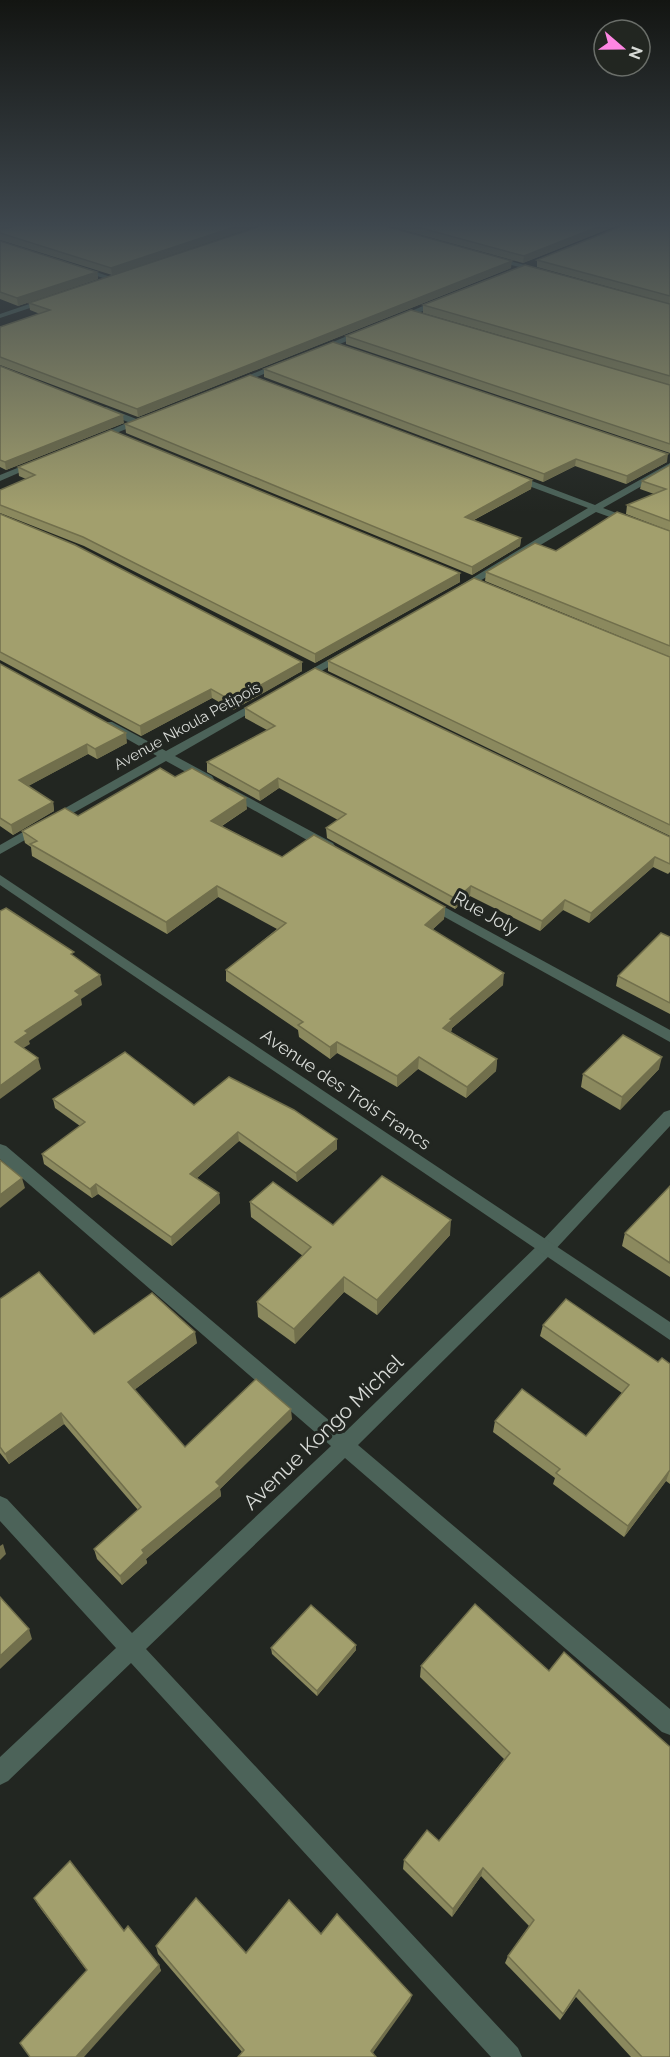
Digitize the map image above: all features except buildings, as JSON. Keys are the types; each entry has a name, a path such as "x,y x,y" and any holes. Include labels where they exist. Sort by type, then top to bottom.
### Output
{"street":[{"path":"312,352 372,328"},
{"path":"333,344 344,348"},
{"path":"229,385 254,379 291,361"},
{"path":"94,405 136,422"},
{"path":"91,441 157,414"},
{"path":"111,432 122,436"},
{"path":"0,478 40,462"},
{"path":"445,597 670,466"},
{"path":"508,476 670,536"},
{"name":"Avenue Nkoula Petipois","path":"0,850 355,648"},
{"path":"93,716 340,853"},
{"name":"Avenue des Trois Francs","path":"0,879 670,1332"},
{"name":"Rue Joly","path":"412,893 670,1037"},
{"name":"Avenue Kongo Michel","path":"0,1773 345,1445 546,1248 670,1116"},
{"path":"0,1150 670,1724"},
{"path":"0,1506 132,1646 509,2057"}]}
